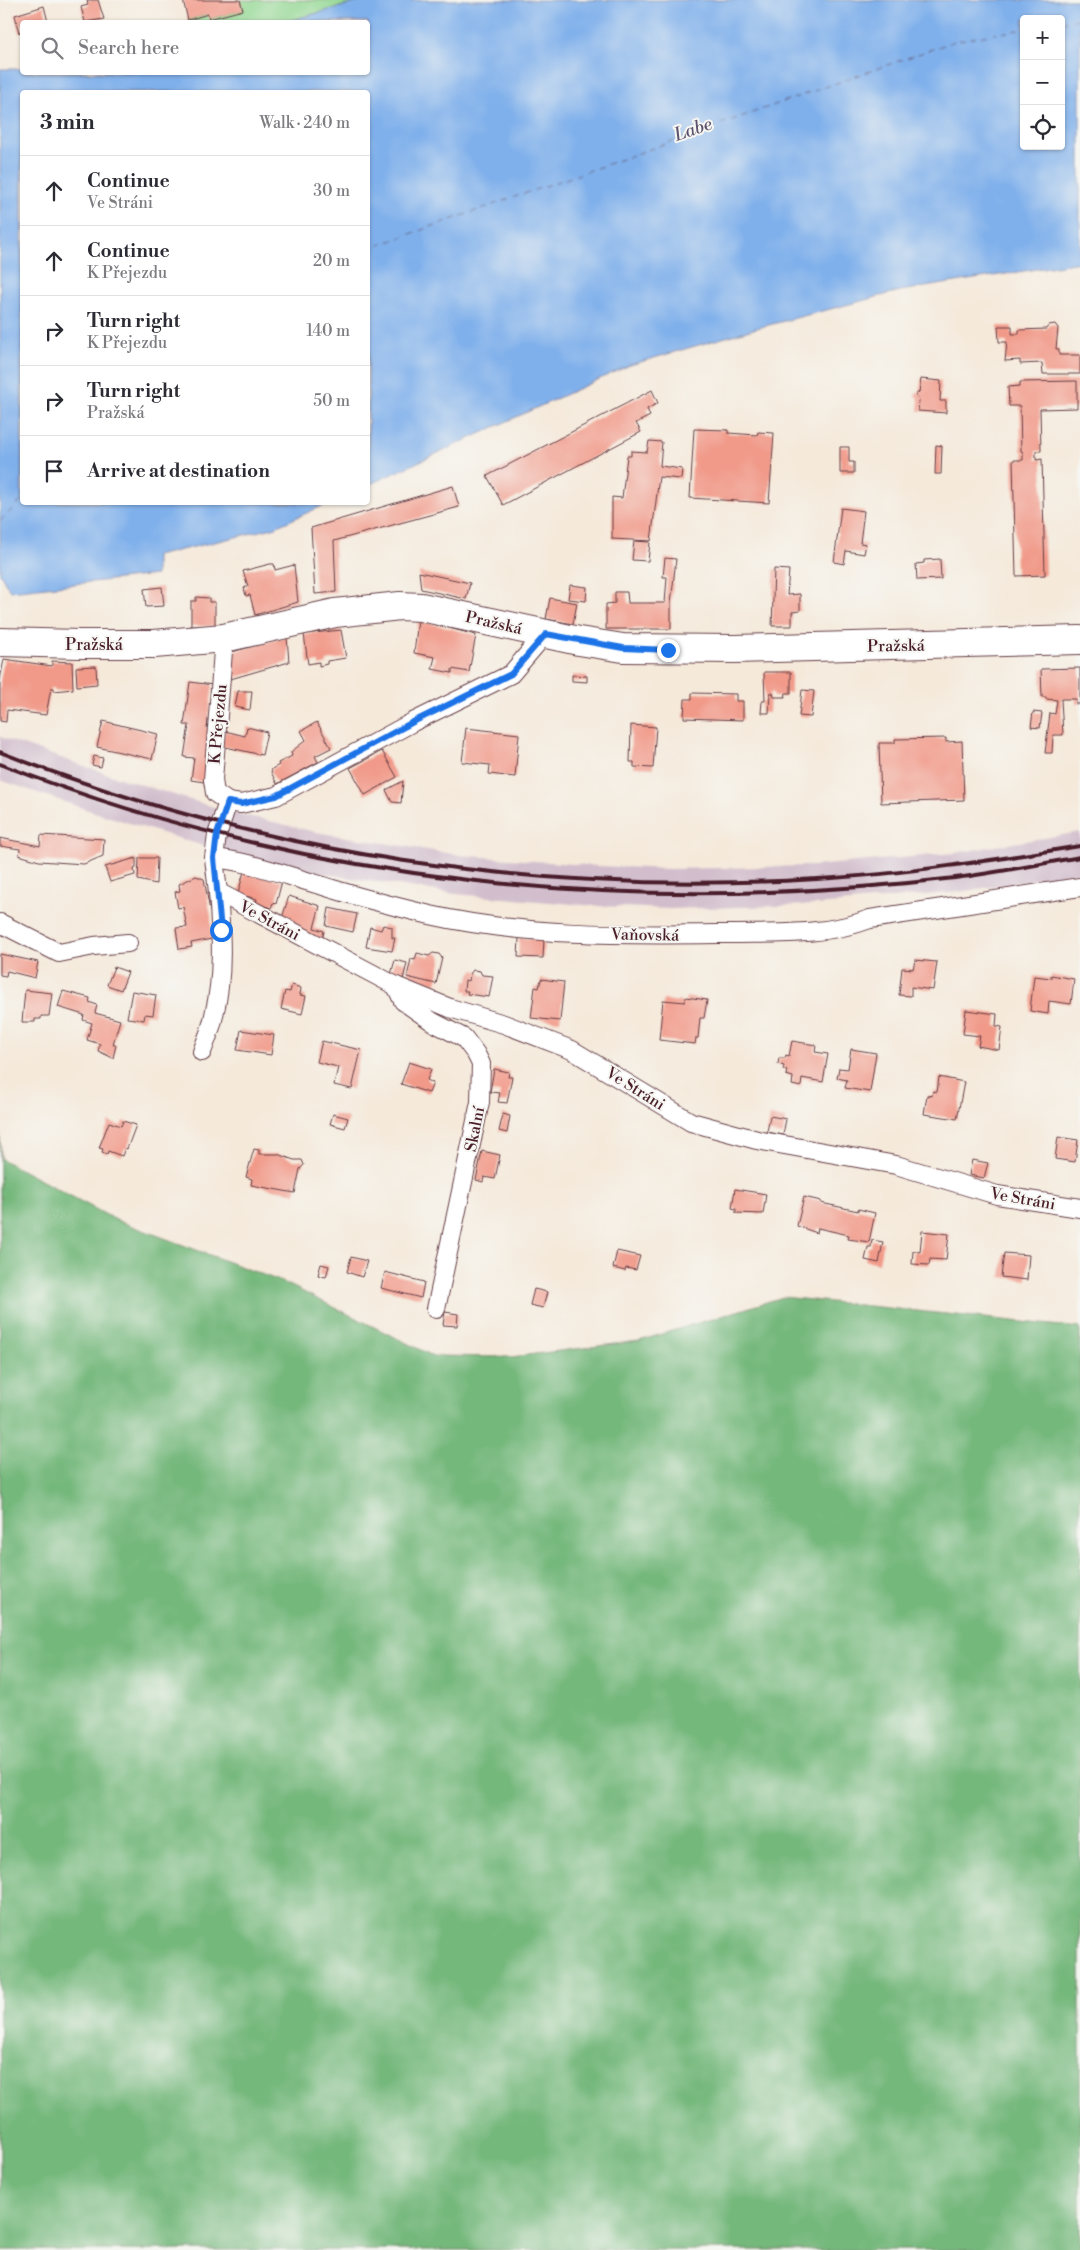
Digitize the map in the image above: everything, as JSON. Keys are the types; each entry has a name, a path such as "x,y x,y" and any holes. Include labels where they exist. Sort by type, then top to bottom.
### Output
{"main road":[{"name":"Pražská","path":"0,642 154,644 224,638 335,613 400,606 421,607 546,634 623,648 668,650 1080,640"}],"street":[{"path":"214,858 217,834 228,802 241,804 276,796 413,722 511,674 546,634"},
{"name":"K Přejezdu","path":"224,638 213,780 215,793 228,802"},
{"name":"Vaňovská","path":"214,858 241,861 360,898 432,915 506,928 578,933 807,932 849,927 870,919 1080,886"},
{"name":"Ve Stráni","path":"202,1052 215,1015 220,968 221,930 214,858"},
{"name":"Ve Stráni","path":"218,892 396,986 450,1008 504,1024 572,1050 691,1122 757,1140 896,1166 998,1195 1080,1208"},
{"path":"0,924 59,953 94,946 128,943"},
{"name":"Skalní","path":"396,986 403,1001 433,1022 464,1038 476,1054 480,1064 480,1102 436,1309"}],"shaded area":[{"path":"0,737 110,775 223,810 315,832 459,855 598,866 669,869 814,866 954,853 1080,832 1080,872 959,892 817,905 669,909 596,906 455,894 307,871 213,849 97,813 0,780"}],"green space":[{"path":"240,0 366,0 291,20 188,20 208,14 210,19 242,10"},
{"path":"0,1133 1,1159 116,1220 285,1283 433,1356 511,1357 639,1341 783,1297 1080,1328 1080,2250 0,2250"}],"water":[{"name":"Labe","path":"366,0 1080,0 1080,262 900,291 757,328 630,365 370,484 370,90 20,90 20,505 325,505 273,528 156,556 156,575 10,591 0,573 0,69 20,69 20,75 370,75 370,20 291,20"}],"building":[{"path":"87,0 98,0 104,19 84,20 81,7 88,5"},
{"path":"183,0 240,0 243,10 209,19 208,14 188,20"},
{"path":"44,6 48,20 20,20 19,33 15,15"},
{"path":"1055,324 1058,328 1056,349 1059,349 1059,355 1080,355 1080,374 1043,374 1042,363 1020,364 1020,360 1005,361 1007,342 999,342 998,326 1012,326 1012,334 1019,334 1019,330 1046,329 1049,325"},
{"path":"921,379 941,381 940,401 946,401 946,413 918,411 919,400 915,395 919,392"},
{"path":"1077,381 1077,408 1040,409 1041,451 1036,451 1036,460 1042,459 1045,575 1016,576 1013,460 1023,460 1023,452 1021,451 1020,406 1009,406 1008,387 1020,386 1020,382"},
{"path":"652,390 658,403 647,409 650,416 636,423 641,432 503,505 487,476"},
{"path":"694,429 728,430 728,433 757,435 758,432 774,433 769,503 690,498"},
{"path":"649,441 662,442 660,466 682,469 681,479 659,477 651,541 612,539 612,497 622,498 627,456 631,456 631,451 647,452"},
{"path":"936,445 942,446 941,474 935,474"},
{"path":"840,447 849,447 849,462 854,462 854,473 840,473"},
{"path":"453,486 459,507 334,541 336,592 315,594 311,528"},
{"path":"841,508 864,511 860,543 866,544 864,554 846,551 844,564 834,562"},
{"path":"634,541 650,542 648,561 632,560"},
{"path":"665,558 676,559 671,603 671,629 606,629 606,604 615,603 615,592 627,592 628,603 665,603 667,577 663,577"},
{"path":"940,559 941,579 917,580 916,564 924,563 924,560"},
{"path":"274,564 275,570 294,565 298,602 255,615 250,595 246,596 244,588 248,586 243,571"},
{"path":"774,569 789,570 787,595 800,594 800,611 792,612 792,626 772,626"},
{"path":"419,572 470,583 466,599 421,589"},
{"path":"570,585 587,587 586,601 568,599"},
{"path":"162,587 164,606 146,607 144,589"},
{"path":"196,597 209,598 209,602 215,602 215,626 191,626 191,601 196,601"},
{"path":"550,598 577,603 573,624 546,619"},
{"path":"418,620 476,635 469,672 452,669 452,673 432,669 435,657 414,653"},
{"path":"341,630 346,658 327,661 327,664 319,666 319,662 308,664 304,634"},
{"path":"287,637 289,662 227,680 228,653"},
{"path":"4,659 52,666 52,661 72,662 73,689 54,691 54,688 51,688 46,715 7,710 6,722 0,721 0,681"},
{"path":"96,666 97,684 77,686 76,667"},
{"path":"1080,668 1080,704 1076,704 1076,699 1061,699 1063,735 1053,735 1052,753 1045,753 1050,713 1055,714 1057,700 1042,697 1041,669"},
{"path":"764,672 791,672 791,693 786,693 785,697 774,697 773,693 770,693 769,713 761,713 762,701 765,701"},
{"path":"572,675 587,676 587,682 572,681"},
{"path":"190,682 213,685 207,728 211,729 204,782 191,780 194,758 184,757 189,725 184,725"},
{"path":"802,690 814,691 811,717 799,716"},
{"path":"238,691 252,691 250,710 235,707"},
{"path":"692,693 736,694 736,701 743,701 743,720 684,718 685,699 692,699"},
{"path":"1033,712 1042,713 1040,728 1031,727"},
{"path":"103,721 158,734 152,759 97,747"},
{"path":"317,722 331,748 315,756 318,762 277,784 271,772 272,769 279,765 278,763 292,756 291,752 306,740 301,731"},
{"path":"631,725 656,727 653,768 634,767 634,762 630,762"},
{"path":"247,727 267,732 262,755 221,746 225,731 245,736"},
{"path":"466,728 519,734 515,777 489,774 490,765 462,762"},
{"path":"946,738 946,742 962,741 964,800 881,803 879,743 895,743 895,739"},
{"path":"382,751 397,777 365,795 350,768"},
{"path":"94,756 103,758 101,767 92,765"},
{"path":"403,781 401,803 392,802 386,790"},
{"path":"41,835 104,839 103,856 84,864 39,861 19,855 20,849 0,846 0,838 40,846"},
{"path":"136,858 135,875 110,882 105,867"},
{"path":"139,858 157,858 156,884 138,880"},
{"path":"244,871 282,881 276,904 273,903 271,908 256,904 257,899 238,894"},
{"path":"196,876 204,879 211,916 212,939 191,943 192,947 179,949 176,928 187,927 183,907 178,908 175,892 180,891 179,884"},
{"path":"289,896 320,906 314,928 324,931 322,941 281,921"},
{"path":"329,908 357,914 353,932 326,926"},
{"path":"383,925 392,927 392,938 395,938 392,951 366,947 370,927 381,930"},
{"path":"519,938 544,939 543,958 518,957"},
{"path":"417,953 429,956 433,953 439,954 442,958 436,984 407,977 411,959 415,960"},
{"path":"0,954 38,962 35,978 7,971 6,976 0,975"},
{"path":"395,960 407,963 402,984 390,978"},
{"path":"915,960 937,962 933,990 911,987 911,996 899,995 902,968 913,969"},
{"path":"114,967 128,972 121,990 107,985"},
{"path":"473,970 480,971 482,975 493,976 489,997 467,994 468,991 464,991 465,980 469,981"},
{"path":"1051,975 1074,979 1071,1004 1049,1001 1048,1014 1030,1011 1034,976 1051,978"},
{"path":"541,979 564,982 560,1021 531,1018 535,987 539,988"},
{"path":"292,985 301,988 300,995 306,996 302,1014 281,1009 285,991 290,992"},
{"path":"25,990 52,993 49,1016 41,1016 41,1019 35,1019 35,1022 22,1022"},
{"path":"63,991 90,998 89,1002 97,1005 95,1013 120,1020 113,1044 116,1045 113,1058 98,1051 100,1044 87,1040 92,1023 83,1020 84,1015 58,1007"},
{"path":"132,991 156,995 153,1015 145,1014 144,1020 127,1018"},
{"path":"686,997 707,1000 704,1018 700,1018 698,1038 696,1038 695,1044 659,1040 663,1000 685,1002"},
{"path":"966,1010 997,1014 996,1026 1002,1027 999,1050 978,1046 980,1036 963,1034"},
{"path":"241,1030 274,1035 271,1055 237,1050"},
{"path":"322,1041 361,1050 352,1089 334,1085 338,1067 317,1062"},
{"path":"792,1041 816,1045 815,1052 828,1054 823,1082 802,1078 801,1087 792,1085 793,1077 786,1075 787,1070 783,1070 784,1066 778,1064 779,1058 785,1058 786,1055 789,1056"},
{"path":"851,1049 876,1053 870,1092 845,1088 847,1080 837,1078 839,1068 848,1069"},
{"path":"409,1062 431,1069 427,1080 433,1083 429,1093 401,1084"},
{"path":"494,1069 509,1072 508,1077 512,1077 507,1103 498,1102 500,1093 490,1092"},
{"path":"939,1077 964,1082 957,1119 924,1114 927,1095 932,1096 933,1091 937,1092"},
{"path":"333,1114 348,1118 345,1128 330,1124"},
{"path":"503,1114 510,1116 507,1133 499,1131"},
{"path":"770,1116 786,1119 783,1135 767,1132"},
{"path":"123,1121 136,1125 127,1149 125,1148 122,1156 108,1151 107,1154 102,1152 103,1149 99,1148 109,1122 121,1126"},
{"path":"1058,1137 1078,1140 1075,1162 1055,1159"},
{"path":"254,1149 259,1150 259,1154 277,1154 294,1160 302,1160 304,1165 300,1169 295,1193 251,1185 252,1179 246,1177"},
{"path":"482,1151 500,1155 495,1179 484,1177 483,1182 476,1180"},
{"path":"972,1160 988,1163 984,1178 969,1175"},
{"path":"735,1189 766,1194 763,1214 736,1213 736,1209 732,1208"},
{"path":"804,1197 821,1201 821,1203 875,1213 869,1242 848,1239 849,1235 818,1228 817,1233 797,1226"},
{"path":"922,1231 949,1234 946,1260 930,1259 929,1265 912,1264 913,1251 920,1252"},
{"path":"872,1240 883,1242 879,1263 865,1260"},
{"path":"617,1251 640,1256 636,1270 626,1268 625,1271 613,1268"},
{"path":"1004,1253 1029,1255 1027,1280 1001,1277"},
{"path":"351,1257 367,1261 362,1277 347,1272"},
{"path":"321,1264 329,1266 326,1277 318,1275"},
{"path":"385,1272 424,1282 421,1298 381,1288"},
{"path":"534,1289 547,1292 543,1308 530,1305"},
{"path":"445,1312 458,1314 457,1326 443,1325"}],"ferry route":[{"path":"1065,21 1080,19"},
{"path":"370,248 955,41 1020,30"},
{"path":"0,521 20,502"}],"railway":[{"path":"0,752 98,788 198,818 299,842 401,860 504,873 608,881 712,883 817,879 916,870 1080,846"},
{"path":"0,764 115,805 232,838 351,863 470,880 590,890 712,893 833,889 955,878 1080,857"}],"route":[{"path":"221,930 214,858 217,834 228,802 241,804 276,796 413,722 511,674 546,634 623,648 668,650"}]}
